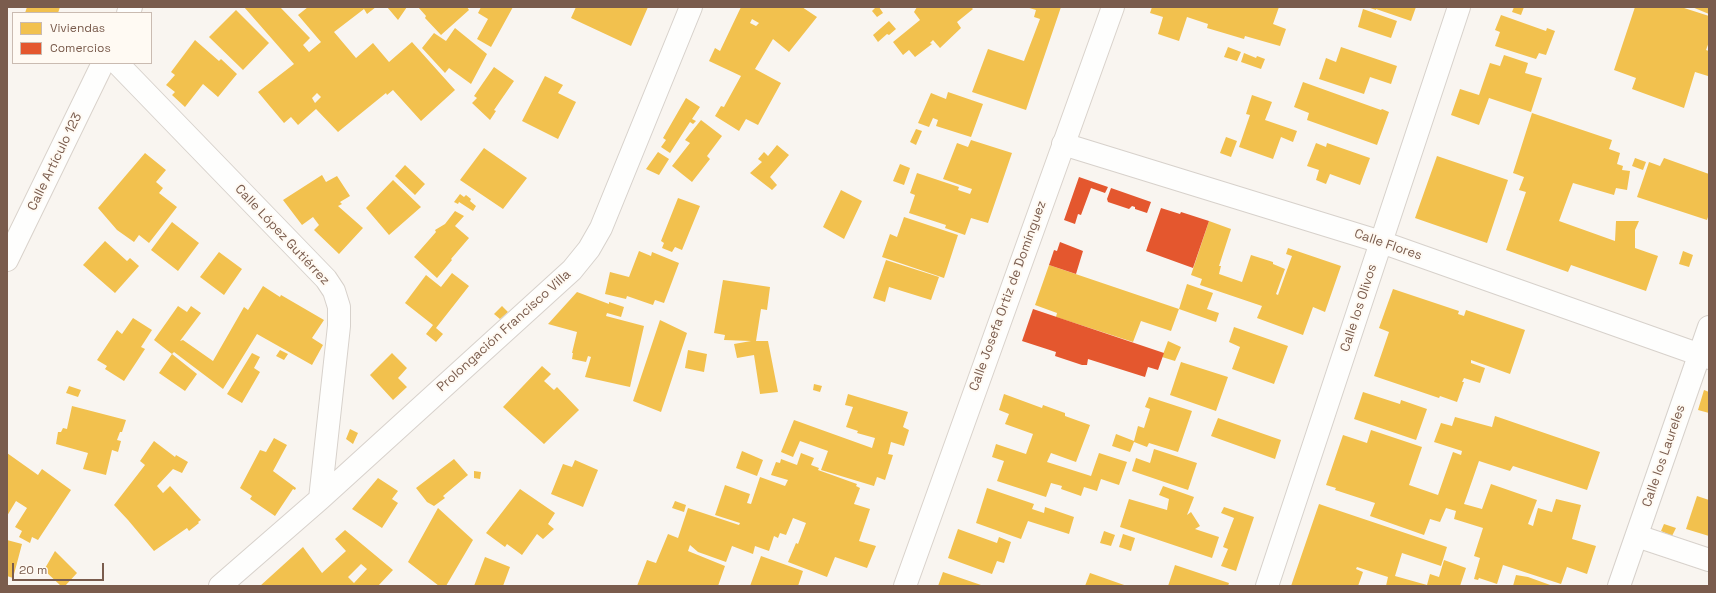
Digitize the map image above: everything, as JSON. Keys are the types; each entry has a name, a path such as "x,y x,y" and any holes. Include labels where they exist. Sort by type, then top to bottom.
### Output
{"street":[{"name":"Prolongación Francisco Villa","path":"220,586 320,499 572,270 589,249 601,228 691,7"},
{"name":"Calle Josefa Ortiz de Domínguez","path":"905,586 1113,7"},
{"name":"Calle los Olivos","path":"1267,586 1459,7"},
{"name":"Calle Artículo 123","path":"7,260 103,64"},
{"name":"Calle López Gutiérrez","path":"118,64 326,280 334,292 339,307 339,326 320,499"},
{"name":"Calle Flores","path":"1063,144 1381,242 1704,356"},
{"name":"Calle los Laureles","path":"1619,586 1704,356 1709,326"},
{"path":"1637,536 1709,560"}],"building: Viviendas":[{"path":"27,7 60,7 58,12 25,12"},
{"path":"244,7 280,7 310,38 303,45 309,52 321,42 298,15 308,7 376,7 367,14 364,9 334,32 356,58 373,43 389,62 412,42 455,90 421,121 393,90 387,95 386,93 338,132 316,109 298,125 291,117 284,123 258,92 294,64","holes":["317,93 321,97 315,103 312,98"]},
{"path":"387,7 407,7 398,20"},
{"path":"418,7 467,7 469,10 441,35 425,18 426,16"},
{"path":"481,7 513,7 491,47 477,39 488,19 478,13"},
{"path":"576,7 648,7 631,46 571,18"},
{"path":"741,7 802,7 817,17 789,52 773,39 755,69 781,83 758,125 746,119 739,131 715,116 721,106 724,107 741,76 709,61 715,48 720,51","holes":["752,19 759,23 756,26 750,23"]},
{"path":"876,7 879,7 883,13 877,17 872,11"},
{"path":"917,7 971,7 973,9 957,22 961,28 940,48 933,40 930,43 932,44 915,57 909,50 903,55 893,42 920,20 914,12"},
{"path":"1026,7 1061,7 1026,110 972,92 988,49 1024,61 1040,19 1034,17 1036,10"},
{"path":"1152,7 1279,7 1273,24 1286,29 1280,46 1245,36 1244,39 1207,28 1208,24 1187,17 1179,41 1158,34 1163,17 1150,13"},
{"path":"1367,7 1416,7 1411,21"},
{"path":"1514,7 1524,7 1521,15 1512,12"},
{"path":"1635,7 1681,7 1709,16 1709,42 1706,50 1709,51 1708,76 1695,72 1684,108 1632,89 1636,78 1614,70"},
{"path":"1692,7 1709,7 1709,14"},
{"path":"1363,9 1397,21 1391,38 1358,27"},
{"path":"236,10 269,43 243,70 209,37"},
{"path":"1501,15 1546,31 1547,28 1555,31 1546,55 1539,53 1536,59 1495,46 1500,32 1495,30"},
{"path":"889,21 896,29 889,35 887,34 878,42 873,35"},
{"path":"455,28 487,54 471,84 449,68 445,73 422,48 434,33 446,41"},
{"path":"195,40 219,61 221,59 237,74 218,97 203,84 185,107 172,95 175,92 166,85 175,75 171,72"},
{"path":"1228,47 1241,52 1237,61 1224,57"},
{"path":"1341,47 1397,66 1391,84 1370,77 1364,94 1319,79 1326,58 1336,62"},
{"path":"1244,53 1256,58 1257,56 1265,59 1261,69 1241,62"},
{"path":"1504,55 1528,63 1525,73 1542,78 1531,112 1489,98 1479,125 1451,115 1460,89 1479,95 1490,63 1500,66"},
{"path":"494,67 514,81 494,110 496,111 490,120 472,103 477,98 474,96"},
{"path":"545,76 563,85 558,93 576,102 558,139 522,121"},
{"path":"1303,82 1389,112 1377,145 1307,120 1309,113 1294,107"},
{"path":"948,92 983,104 971,137 936,126 938,120 933,118 929,127 918,123 931,93 946,99"},
{"path":"1252,95 1272,102 1265,120 1297,131 1293,142 1281,137 1273,159 1239,147 1250,115 1246,114"},
{"path":"686,98 700,107 692,119 696,121 693,124 690,122 670,153 661,147 666,140 663,138"},
{"path":"1532,113 1612,140 1609,149 1620,153 1617,164 1623,166 1622,170 1630,171 1627,190 1616,188 1614,195 1573,183 1559,221 1615,241 1616,221 1639,221 1635,230 1635,248 1658,256 1646,291 1571,265 1568,272 1506,250 1526,192 1519,190 1524,177 1513,173"},
{"path":"701,120 722,136 707,156 710,159 692,182 672,166 690,143 685,140"},
{"path":"916,129 922,131 916,145 910,142"},
{"path":"1226,137 1237,141 1231,157 1220,153"},
{"path":"971,140 1012,153 988,223 971,218 965,235 945,228 946,225 909,213 915,195 910,193 917,173 959,187 958,190 970,194 972,189 943,179 957,143 968,147"},
{"path":"1316,143 1326,147 1327,143 1370,158 1360,185 1330,174 1326,184 1316,180 1319,170 1307,166"},
{"path":"777,145 789,155 770,177 777,185 772,190 750,173 762,162 758,159 764,152 768,156"},
{"path":"484,148 527,178 503,209 460,180"},
{"path":"658,152 669,159 659,175 646,169"},
{"path":"145,153 166,170 156,182 163,188 159,193 177,207 149,243 139,235 134,242 117,230 98,208"},
{"path":"1437,156 1508,180 1487,243 1415,218"},
{"path":"1635,158 1646,162 1643,170 1632,166"},
{"path":"1664,158 1709,174 1709,214 1707,220 1637,197 1649,162 1660,166"},
{"path":"900,164 910,168 904,185 893,181"},
{"path":"405,165 425,184 415,195 395,176"},
{"path":"322,175 326,182 337,176 350,196 340,202 342,204 338,206 363,228 339,254 314,230 319,225 313,217 302,225 283,200"},
{"path":"393,180 421,207 389,235 366,208"},
{"path":"841,190 862,201 844,239 823,227"},
{"path":"460,194 464,197 466,195 471,199 470,201 476,206 473,211 459,202 458,204 454,202"},
{"path":"678,198 700,206 682,250 675,247 672,252 662,248 664,243 661,241"},
{"path":"455,211 464,216 455,226 469,238 437,278 414,257 436,232 435,230 445,224"},
{"path":"904,217 958,235 944,278 882,257 890,234 897,237"},
{"path":"1209,221 1231,229 1219,266 1221,266 1219,274 1242,282 1251,255 1273,262 1273,264 1285,269 1276,294 1278,295 1292,256 1286,254 1288,248 1341,266 1325,312 1313,307 1303,335 1257,318 1262,306 1200,285 1202,279 1191,275"},
{"path":"172,222 199,243 178,271 151,250"},
{"path":"105,241 127,261 130,258 139,266 115,293 83,265"},
{"path":"639,251 651,256 652,252 679,263 664,303 655,300 653,305 627,296 626,299 605,294 610,272 629,277"},
{"path":"1683,251 1693,255 1689,267 1679,264"},
{"path":"219,252 242,269 224,295 200,277"},
{"path":"886,260 939,277 931,300 889,287 885,302 873,298"},
{"path":"1049,265 1179,309 1171,331 1141,321 1133,342 1056,317 1057,313 1035,305"},
{"path":"452,273 469,286 436,328 443,334 436,342 426,334 433,325 405,303 426,275 441,287"},
{"path":"723,280 770,287 767,310 761,309 756,341 768,341 778,392 760,394 754,355 737,358 734,344 751,341 724,340 725,335 714,333"},
{"path":"1187,284 1213,293 1207,309 1219,313 1216,322 1179,309"},
{"path":"263,286 280,297 281,295 324,320 312,338 323,345 312,365 257,334 223,389 174,352 172,354 154,340 178,306 187,312 191,306 201,313 180,341 183,340 213,361 244,307 248,310"},
{"path":"1393,289 1459,311 1458,314 1464,316 1466,310 1525,330 1510,374 1471,360 1471,363 1485,368 1480,383 1464,378 1457,402 1440,396 1439,398 1374,376 1389,332 1379,328"},
{"path":"577,292 609,304 609,302 624,307 621,317 607,313 606,316 644,326 630,387 585,377 591,357 588,356 586,362 572,359 577,332 548,324"},
{"path":"502,306 508,312 500,319 494,314"},
{"path":"133,318 152,330 141,347 145,349 124,381 105,369 107,366 97,360 117,330 122,334"},
{"path":"660,320 687,333 661,412 633,401"},
{"path":"1234,327 1288,346 1274,384 1232,369 1240,347 1229,342"},
{"path":"1168,341 1181,347 1175,361 1162,357"},
{"path":"280,350 288,354 284,360 276,356"},
{"path":"688,350 707,354 704,372 685,368"},
{"path":"252,353 260,357 254,368 260,372 242,403 227,394"},
{"path":"392,353 407,368 398,378 407,387 393,400 370,375"},
{"path":"172,354 197,374 185,391 159,373"},
{"path":"1181,362 1228,377 1216,411 1170,395"},
{"path":"542,366 551,374 544,381 554,390 557,387 579,410 544,444 503,407"},
{"path":"814,384 822,386 820,392 813,390"},
{"path":"69,386 81,390 78,397 66,393"},
{"path":"1704,390 1709,392 1709,413 1698,410"},
{"path":"1363,392 1400,404 1401,400 1427,409 1416,440 1354,419"},
{"path":"848,394 908,412 903,427 909,430 904,446 891,442 888,454 893,455 885,480 877,477 874,486 821,470 828,451 800,441 793,457 781,452 794,420 872,448 875,438 857,433 858,431 846,427 853,407 845,405"},
{"path":"1004,394 1042,408 1043,405 1065,413 1065,416 1090,425 1076,462 1051,453 1047,462 1091,476 1099,453 1127,462 1119,485 1101,479 1097,491 1084,487 1081,496 1061,489 1062,486 1051,483 1046,497 997,481 1004,461 992,457 996,444 1026,454 1033,434 1005,424 1009,414 999,410"},
{"path":"1149,397 1192,411 1178,452 1149,443 1147,447 1134,442 1130,452 1112,446 1116,434 1134,441 1138,426 1144,428 1150,409 1145,407"},
{"path":"72,406 126,420 122,432 120,432 117,440 121,441 118,452 112,450 106,475 83,469 88,453 56,444 58,432 61,432 63,428 67,429"},
{"path":"1495,416 1600,452 1587,490 1513,466 1510,471 1479,461 1464,504 1482,509 1491,484 1537,500 1528,524 1533,526 1538,508 1552,512 1556,499 1581,505 1572,539 1596,546 1587,574 1567,567 1561,584 1503,565 1497,584 1479,578 1478,580 1474,579 1480,558 1474,556 1483,528 1454,519 1456,511 1446,508 1440,522 1430,519 1424,535 1370,516 1375,503 1335,490 1336,488 1326,485 1343,435 1367,443 1371,430 1422,447 1409,485 1438,495 1453,452 1461,455 1462,451 1434,442 1441,423 1452,426 1455,417 1492,427"},
{"path":"1218,418 1281,440 1275,459 1211,436"},
{"path":"350,429 358,433 353,444 346,439"},
{"path":"274,438 287,445 273,471 296,488 295,490 293,489 275,516 250,499 252,496 240,488 260,450 266,452"},
{"path":"154,441 175,457 176,455 188,462 182,473 173,469 157,486 163,493 170,486 201,520 189,531 187,528 154,551 114,505 145,465 140,461"},
{"path":"1154,449 1197,463 1188,490 1132,471 1136,458 1150,463"},
{"path":"742,451 763,460 757,476 736,468"},
{"path":"7,453 38,475 42,469 71,490 38,540 32,537 30,543 19,537 22,531 15,527 27,508 16,501 7,516"},
{"path":"801,453 814,458 811,465 819,468 818,470 857,484 856,486 860,488 854,504 870,509 859,541 876,546 867,568 835,557 827,577 788,562 796,543 798,544 806,523 793,518 786,535 780,533 778,538 774,536 769,551 755,546 753,554 732,546 726,562 698,552 690,545 688,551 725,566 718,586 637,586 647,560 656,563 668,534 678,538 688,508 739,525 740,523 715,515 725,485 750,494 747,503 751,504 760,477 785,486 788,480 771,475 776,462 780,463 781,459 797,465"},
{"path":"454,459 468,475 443,496 445,498 434,506 427,502 416,488"},
{"path":"575,460 598,470 583,507 551,494 563,464 572,467"},
{"path":"474,471 481,472 480,479 474,478"},
{"path":"378,478 398,491 392,499 398,503 382,528 352,509"},
{"path":"1163,486 1194,497 1187,515 1191,512 1200,526 1195,529 1219,537 1212,558 1120,527 1129,499 1167,510 1169,499 1159,495"},
{"path":"987,488 1034,504 1032,509 1044,513 1045,507 1074,517 1069,534 1028,521 1021,539 976,523"},
{"path":"520,489 555,513 548,524 554,529 543,539 537,534 522,555 507,544 505,547 486,533"},
{"path":"1697,496 1709,500 1709,536 1686,529"},
{"path":"675,501 686,505 684,512 672,508"},
{"path":"1319,504 1447,547 1441,566 1402,553 1395,576 1427,585 1430,574 1439,577 1444,560 1466,568 1460,586 1386,586 1388,577 1357,567 1356,569 1363,572 1358,586 1291,586"},
{"path":"1224,507 1254,517 1236,571 1221,566 1228,549 1223,547 1234,518 1221,513"},
{"path":"438,508 473,540 446,586 439,586 408,562"},
{"path":"1664,524 1676,528 1672,536 1661,531"},
{"path":"958,529 997,543 999,537 1011,542 1004,563 997,561 992,574 948,558"},
{"path":"345,530 393,570 378,586 260,586 303,547 322,573 346,551 335,539","holes":["361,564 367,569 354,583 348,577"]},
{"path":"1104,531 1115,535 1111,546 1100,543"},
{"path":"1123,534 1135,538 1131,551 1119,547"},
{"path":"7,540 22,544 13,578 7,576"},
{"path":"55,551 77,573 65,586 61,586 44,570"},
{"path":"761,556 803,571 798,586 750,586"},
{"path":"485,557 510,567 503,586 474,586"},
{"path":"1175,565 1229,583 1228,586 1168,586"},
{"path":"943,572 984,586 938,586"},
{"path":"1090,573 1127,586 1085,586"},
{"path":"1516,575 1528,577 1553,586 1513,586"}],"building: Comercios":[{"path":"1079,177 1108,187 1105,193 1091,188 1081,215 1078,214 1075,224 1064,220"},
{"path":"1111,188 1151,202 1147,213 1135,209 1135,207 1132,206 1129,209 1108,202 1107,199"},
{"path":"1161,208 1180,214 1181,212 1209,221 1193,268 1146,251"},
{"path":"1060,242 1083,251 1076,274 1049,265 1054,250 1057,251"},
{"path":"1033,309 1164,353 1158,370 1148,367 1145,377 1088,359 1087,365 1082,365 1055,356 1056,352 1022,341"}]}
